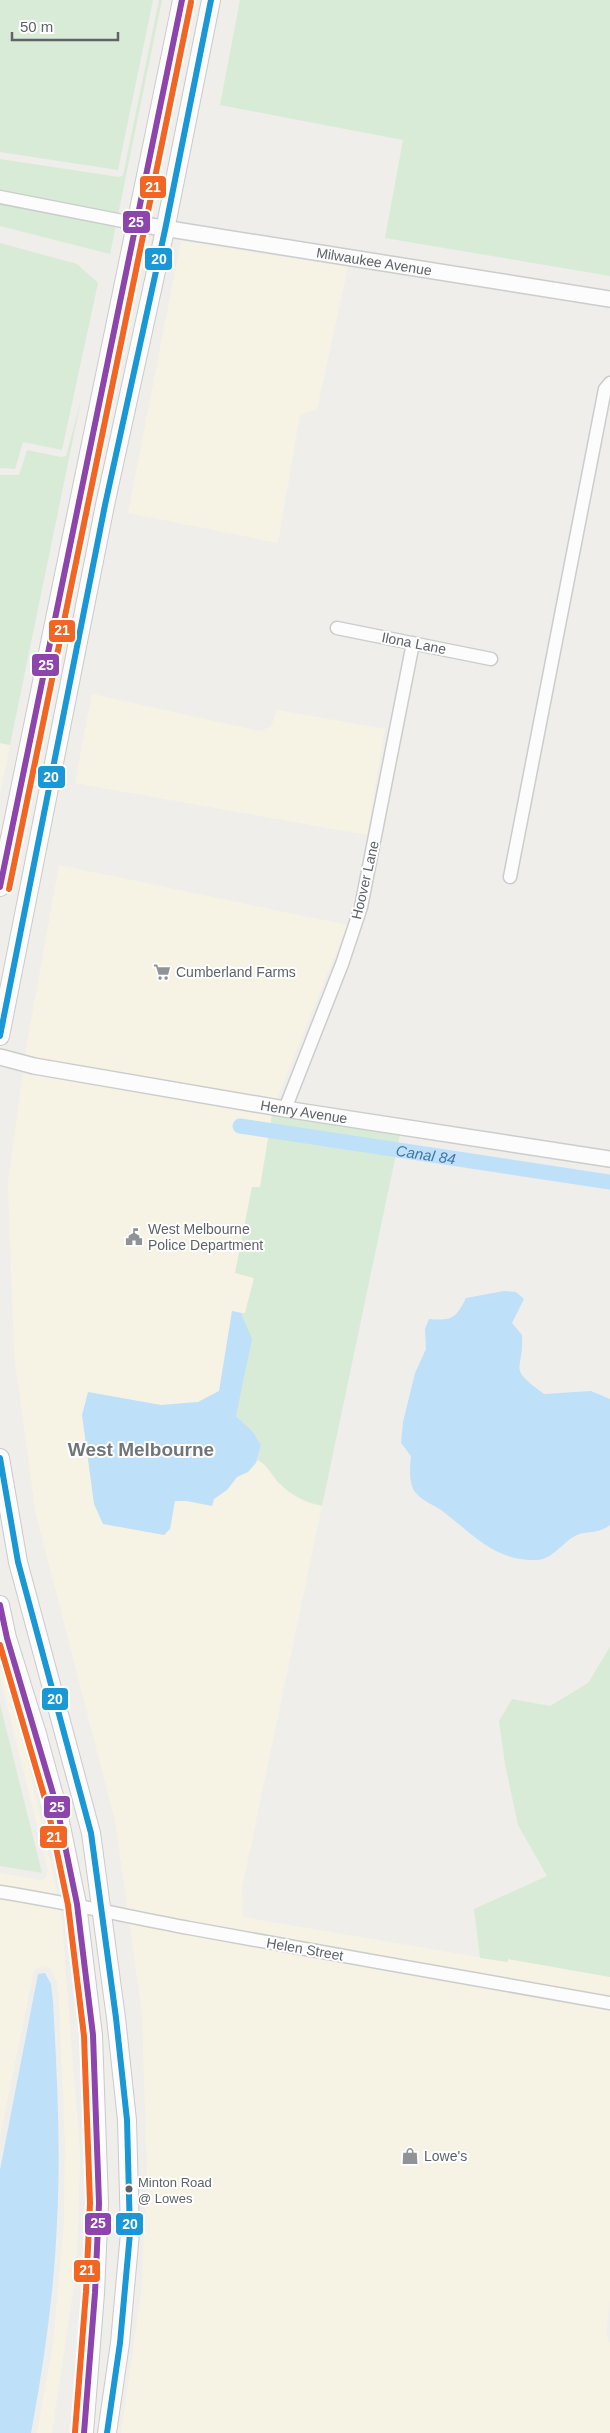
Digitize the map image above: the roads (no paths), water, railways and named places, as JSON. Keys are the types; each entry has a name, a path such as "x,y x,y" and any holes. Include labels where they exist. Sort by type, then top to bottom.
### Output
{"main road":[{"path":"0,887 54,615 138,224 182,0"},
{"path":"0,1036 103,513 165,230 211,0"},
{"path":"0,1458 5,1525 91,1833 116,2018 127,2120 130,2233 120,2343 107,2433"},
{"path":"0,1605 7,1638 37,1734 57,1807 77,1904 93,2034 98,2204 96,2293 84,2433"}],"street":[{"path":"0,198 138,224"},
{"name":"Milwaukee Avenue","path":"138,224 165,230 610,299"},
{"path":"510,877 606,389 610,383"},
{"name":"Ilona Lane","path":"337,628 491,658"},
{"name":"Hoover Lane","path":"285,1109 342,964 361,907 413,643"},
{"name":"Henry Avenue","path":"0,1057 34,1066 285,1109 610,1159"},
{"name":"Helen Street","path":"0,1892 77,1904 102,1912 610,2004"}],"water":[{"path":"504,1291 516,1292 524,1299 512,1323 522,1335 520,1368 525,1378 544,1394 591,1391 610,1399 610,1525 601,1530 575,1536 553,1554 537,1560 522,1559 496,1551 419,1496 413,1489 411,1480 411,1456 401,1443 403,1422 415,1373 426,1349 425,1329 429,1319 443,1320 452,1317 466,1298"},
{"path":"232,1311 241,1313 252,1339 236,1416 253,1432 261,1445 256,1463 248,1472 237,1477 227,1490 214,1499 212,1506 187,1501 175,1501 170,1529 164,1535 103,1524 94,1504 82,1415 88,1392 161,1405 198,1402 219,1391"},
{"path":"45,1973 51,1984 53,2001 58,2112 59,2167 54,2275 31,2433 0,2433 0,2170 38,1974"}],"waterway":[{"name":"Canal 84","path":"240,1126 610,1182"}],"place":[{"name":"Cumberland Farms","path":"162,972"},
{"name":"West Melbourne Police Department","path":"134,1237"},
{"name":"Lowe's","path":"410,2156"},
{"name":"Minton Road @ Lowes","path":"129,2189"}],"district":[{"name":"West Melbourne","path":"141,1449"}]}
